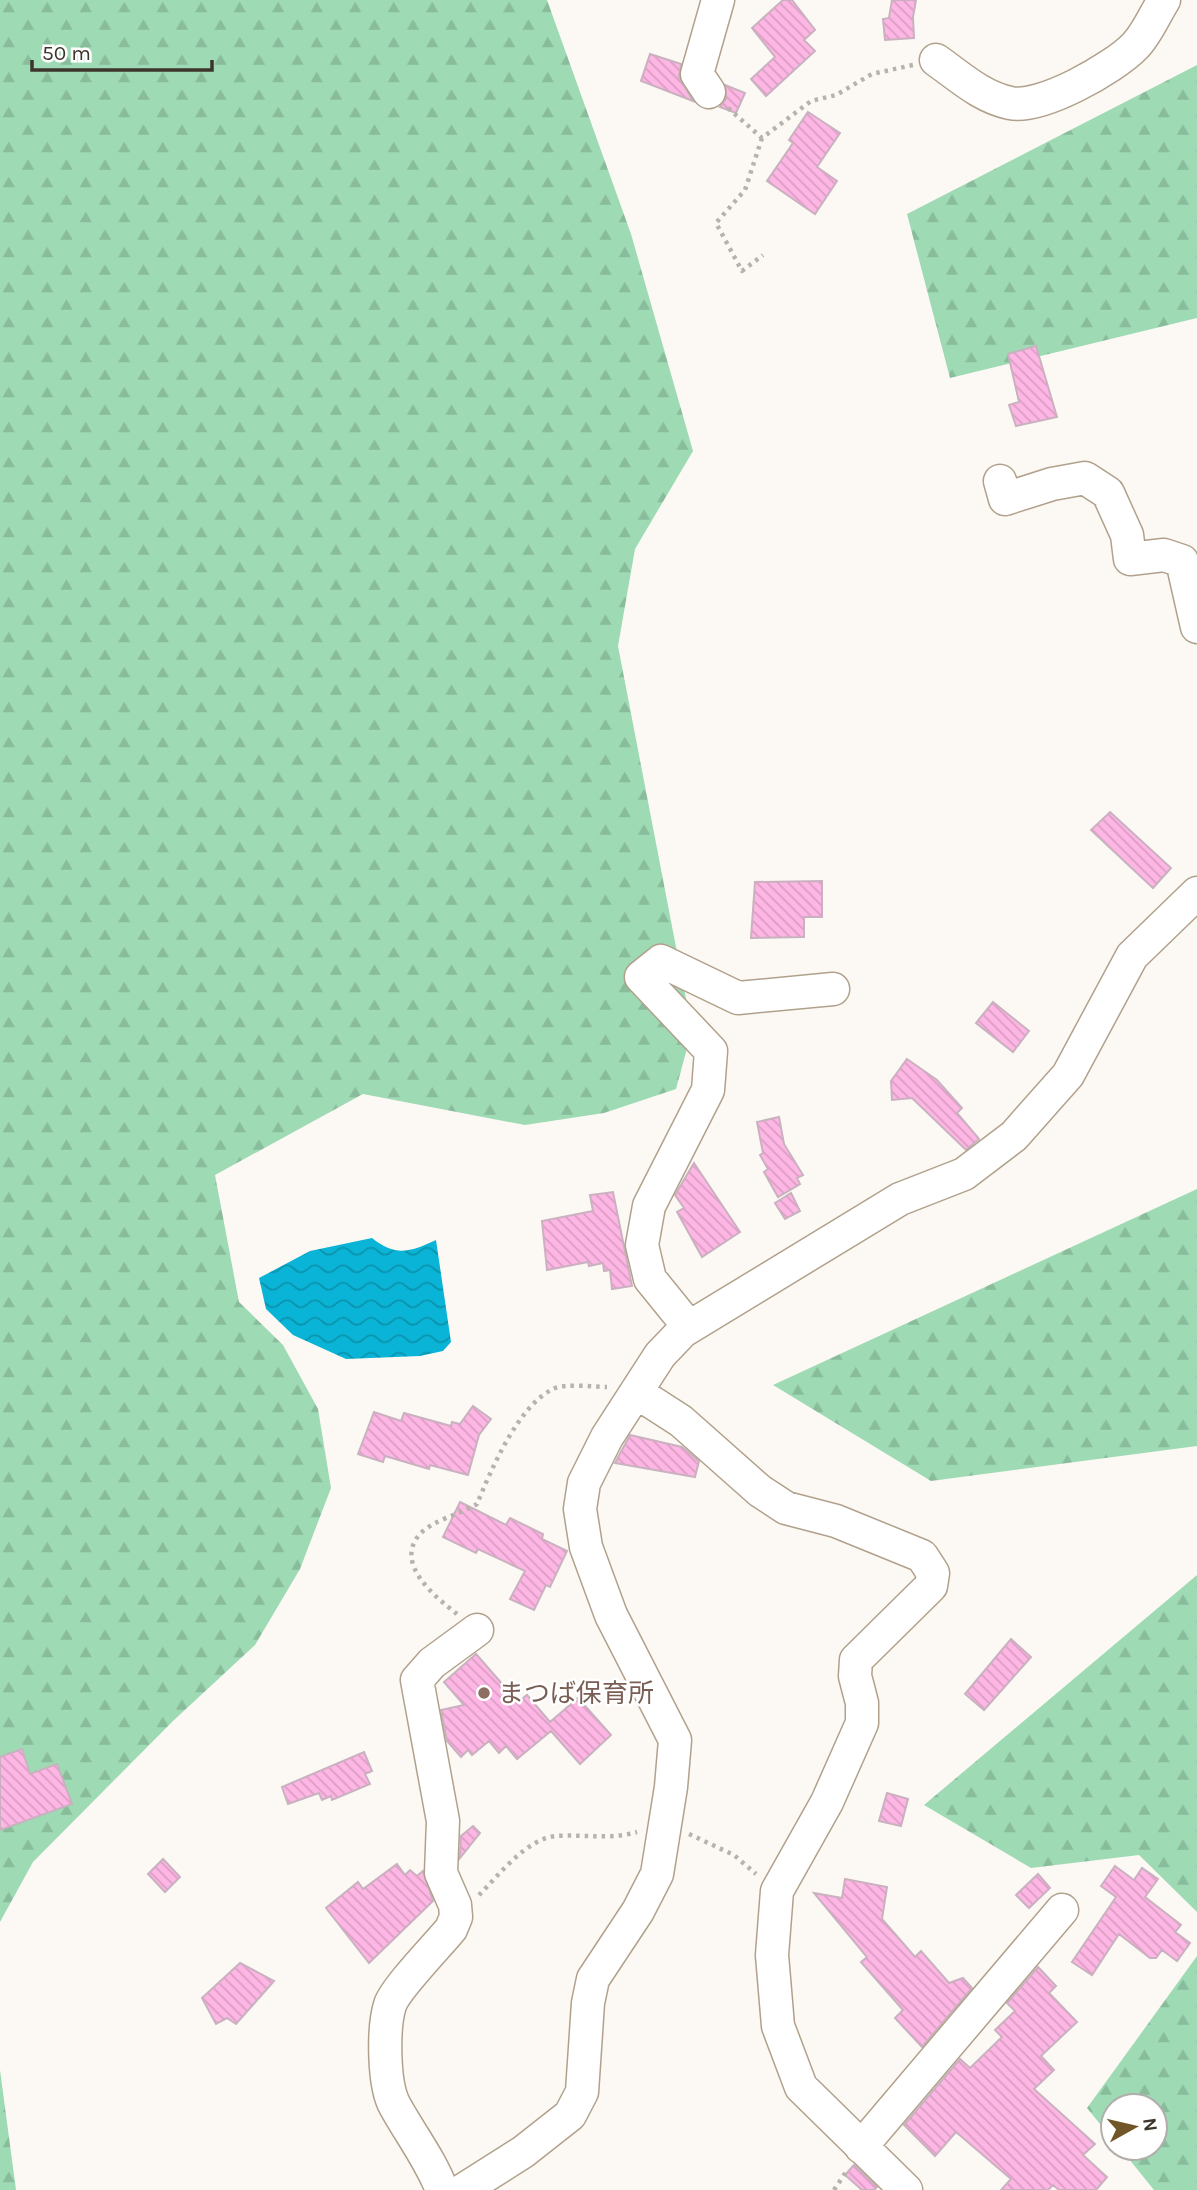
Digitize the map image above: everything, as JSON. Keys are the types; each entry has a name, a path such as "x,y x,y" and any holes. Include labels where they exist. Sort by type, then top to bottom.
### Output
{"street":[{"path":"709,92 697,74 718,0"},
{"path":"936,60 979,92 1012,104 1038,100 1085,81 1136,46 1164,0"},
{"path":"1000,481 1006,499 1052,484 1085,478 1108,494 1127,536 1130,559 1164,555 1182,561 1197,627"},
{"path":"463,2190 523,2152 570,2115 582,2092 588,2003 593,1979 639,1911 657,1874 675,1740 611,1615 586,1546 580,1509 584,1483 607,1437 660,1354 689,1327 900,1199 964,1174 1014,1136 1068,1075 1132,956 1197,893"},
{"path":"689,1327 650,1279 642,1245 649,1206 708,1090 711,1051 641,977 661,961 738,998 832,989"},
{"path":"638,1389 681,1421 760,1491 786,1508 836,1521 922,1556 933,1573 931,1586 856,1660 855,1676 862,1703 862,1723 827,1802 777,1891 772,1955 778,2026 801,2087 906,2190"},
{"path":"442,2190 432,2165 393,2103 387,2069 386,2032 390,2003 451,1929 456,1917 455,1905 441,1873 443,1821 417,1680 432,1663 477,1630"},
{"path":"861,2147 1062,1910"}],"path":[{"path":"763,254 742,271 716,223 745,190 762,138 811,101 836,95 872,74 936,60"},
{"path":"709,92 762,138"},
{"path":"477,1630 429,1591 414,1569 411,1551 419,1535 477,1504 492,1466 511,1434 539,1400 554,1388 638,1389"},
{"path":"456,1917 537,1842 554,1836 618,1837 665,1825 734,1855 777,1891"}],"green space":[{"path":"0,0 547,0 631,234 693,451 635,549 618,646 692,1030 676,1089 604,1113 525,1125 363,1094 215,1175 239,1302 283,1345 318,1409 331,1488 300,1569 255,1645 173,1721 33,1862 0,1922"},
{"path":"1197,65 1197,318 950,378 907,214"},
{"path":"1197,1189 1197,1446 931,1481 773,1385"},
{"path":"1197,1575 1197,1912 1139,1855 1031,1868 924,1805"},
{"path":"1197,1956 1197,2190 1154,2190 1131,2162 1169,2162 1169,2092 1099,2092 1099,2123 1087,2108"},
{"path":"0,2070 16,2190 0,2190"}],"water":[{"path":"372,1238 388,1248 403,1251 436,1240 451,1342 443,1351 420,1356 346,1359 293,1335 266,1309 259,1278 310,1251"}],"building":[{"path":"783,0 792,0 815,30 804,40 815,51 766,96 751,79 775,57 752,28"},
{"path":"892,0 916,0 913,17 914,38 885,40 883,19 889,18"},
{"path":"650,54 681,64 679,77 693,101 641,81"},
{"path":"725,85 745,93 736,113 720,107 726,99"},
{"path":"808,112 840,133 817,167 837,181 815,214 767,181 793,143 789,140"},
{"path":"1036,346 1057,417 1016,426 1009,405 1019,402 1008,354"},
{"path":"1110,812 1171,868 1153,888 1091,830"},
{"path":"822,881 822,917 804,917 804,937 751,938 755,882"},
{"path":"993,1002 1029,1031 1013,1052 976,1023"},
{"path":"907,1059 937,1080 962,1108 957,1113 979,1139 966,1150 912,1098 892,1100 891,1081"},
{"path":"779,1117 784,1144 803,1175 797,1178 800,1184 778,1197 764,1172 768,1169 760,1155 763,1153 757,1122"},
{"path":"694,1163 740,1232 702,1257 677,1212 684,1208 675,1195"},
{"path":"613,1192 632,1286 612,1289 610,1270 604,1271 603,1263 589,1266 588,1262 547,1270 542,1221 593,1211 590,1195"},
{"path":"791,1193 800,1211 785,1219 775,1203"},
{"path":"473,1406 491,1419 479,1435 468,1475 430,1465 429,1469 385,1456 383,1462 358,1454 374,1412 401,1421 404,1413 451,1426 452,1422 460,1424"},
{"path":"630,1435 682,1447 699,1461 695,1477 615,1463"},
{"path":"460,1502 506,1525 510,1518 543,1534 542,1539 567,1551 550,1587 546,1585 534,1610 510,1599 525,1571 478,1549 476,1553 443,1537"},
{"path":"1011,1639 1031,1657 984,1710 965,1694"},
{"path":"476,1654 518,1702 527,1695 550,1722 578,1698 611,1735 580,1764 551,1731 517,1759 506,1746 499,1753 489,1741 472,1755 468,1750 461,1757 447,1741 441,1710 464,1705 444,1682"},
{"path":"22,1749 30,1774 57,1764 72,1804 0,1830 0,1757"},
{"path":"364,1752 372,1771 365,1774 370,1784 332,1800 331,1796 322,1800 319,1793 288,1804 282,1787"},
{"path":"887,1793 908,1799 901,1826 879,1821"},
{"path":"473,1826 480,1833 460,1858 461,1836"},
{"path":"163,1859 180,1877 165,1892 148,1874"},
{"path":"397,1864 405,1875 410,1870 417,1876 423,1871 433,1901 369,1963 326,1908 358,1882 363,1889"},
{"path":"1115,1866 1134,1880 1142,1868 1158,1879 1145,1897 1181,1925 1175,1932 1190,1943 1177,1961 1162,1950 1156,1958 1150,1958 1119,1934 1092,1975 1072,1962 1116,1897 1101,1886"},
{"path":"1038,1874 1050,1888 1029,1908 1016,1895"},
{"path":"845,1879 887,1887 882,1919 915,1957 921,1951 949,1983 963,1978 972,1988 922,2047 895,2018 903,2010 861,1962 867,1957 814,1893 842,1898"},
{"path":"240,1963 274,1981 236,2024 227,2018 216,2024 202,1998"},
{"path":"1038,1967 1056,1986 1049,1993 1077,2022 1041,2056 1054,2070 1034,2089 1095,2144 1083,2155 1107,2177 1096,2190 1059,2190 1053,2185 1048,2190 1001,2190 1011,2179 956,2132 935,2156 904,2125 960,2059 970,2068 1002,2037 995,2030 1015,2011 1007,2003"},
{"path":"854,2165 877,2187 874,2190 862,2190 845,2175"}],"place":[{"name":"まつば保育所","path":"484,1693"}]}
